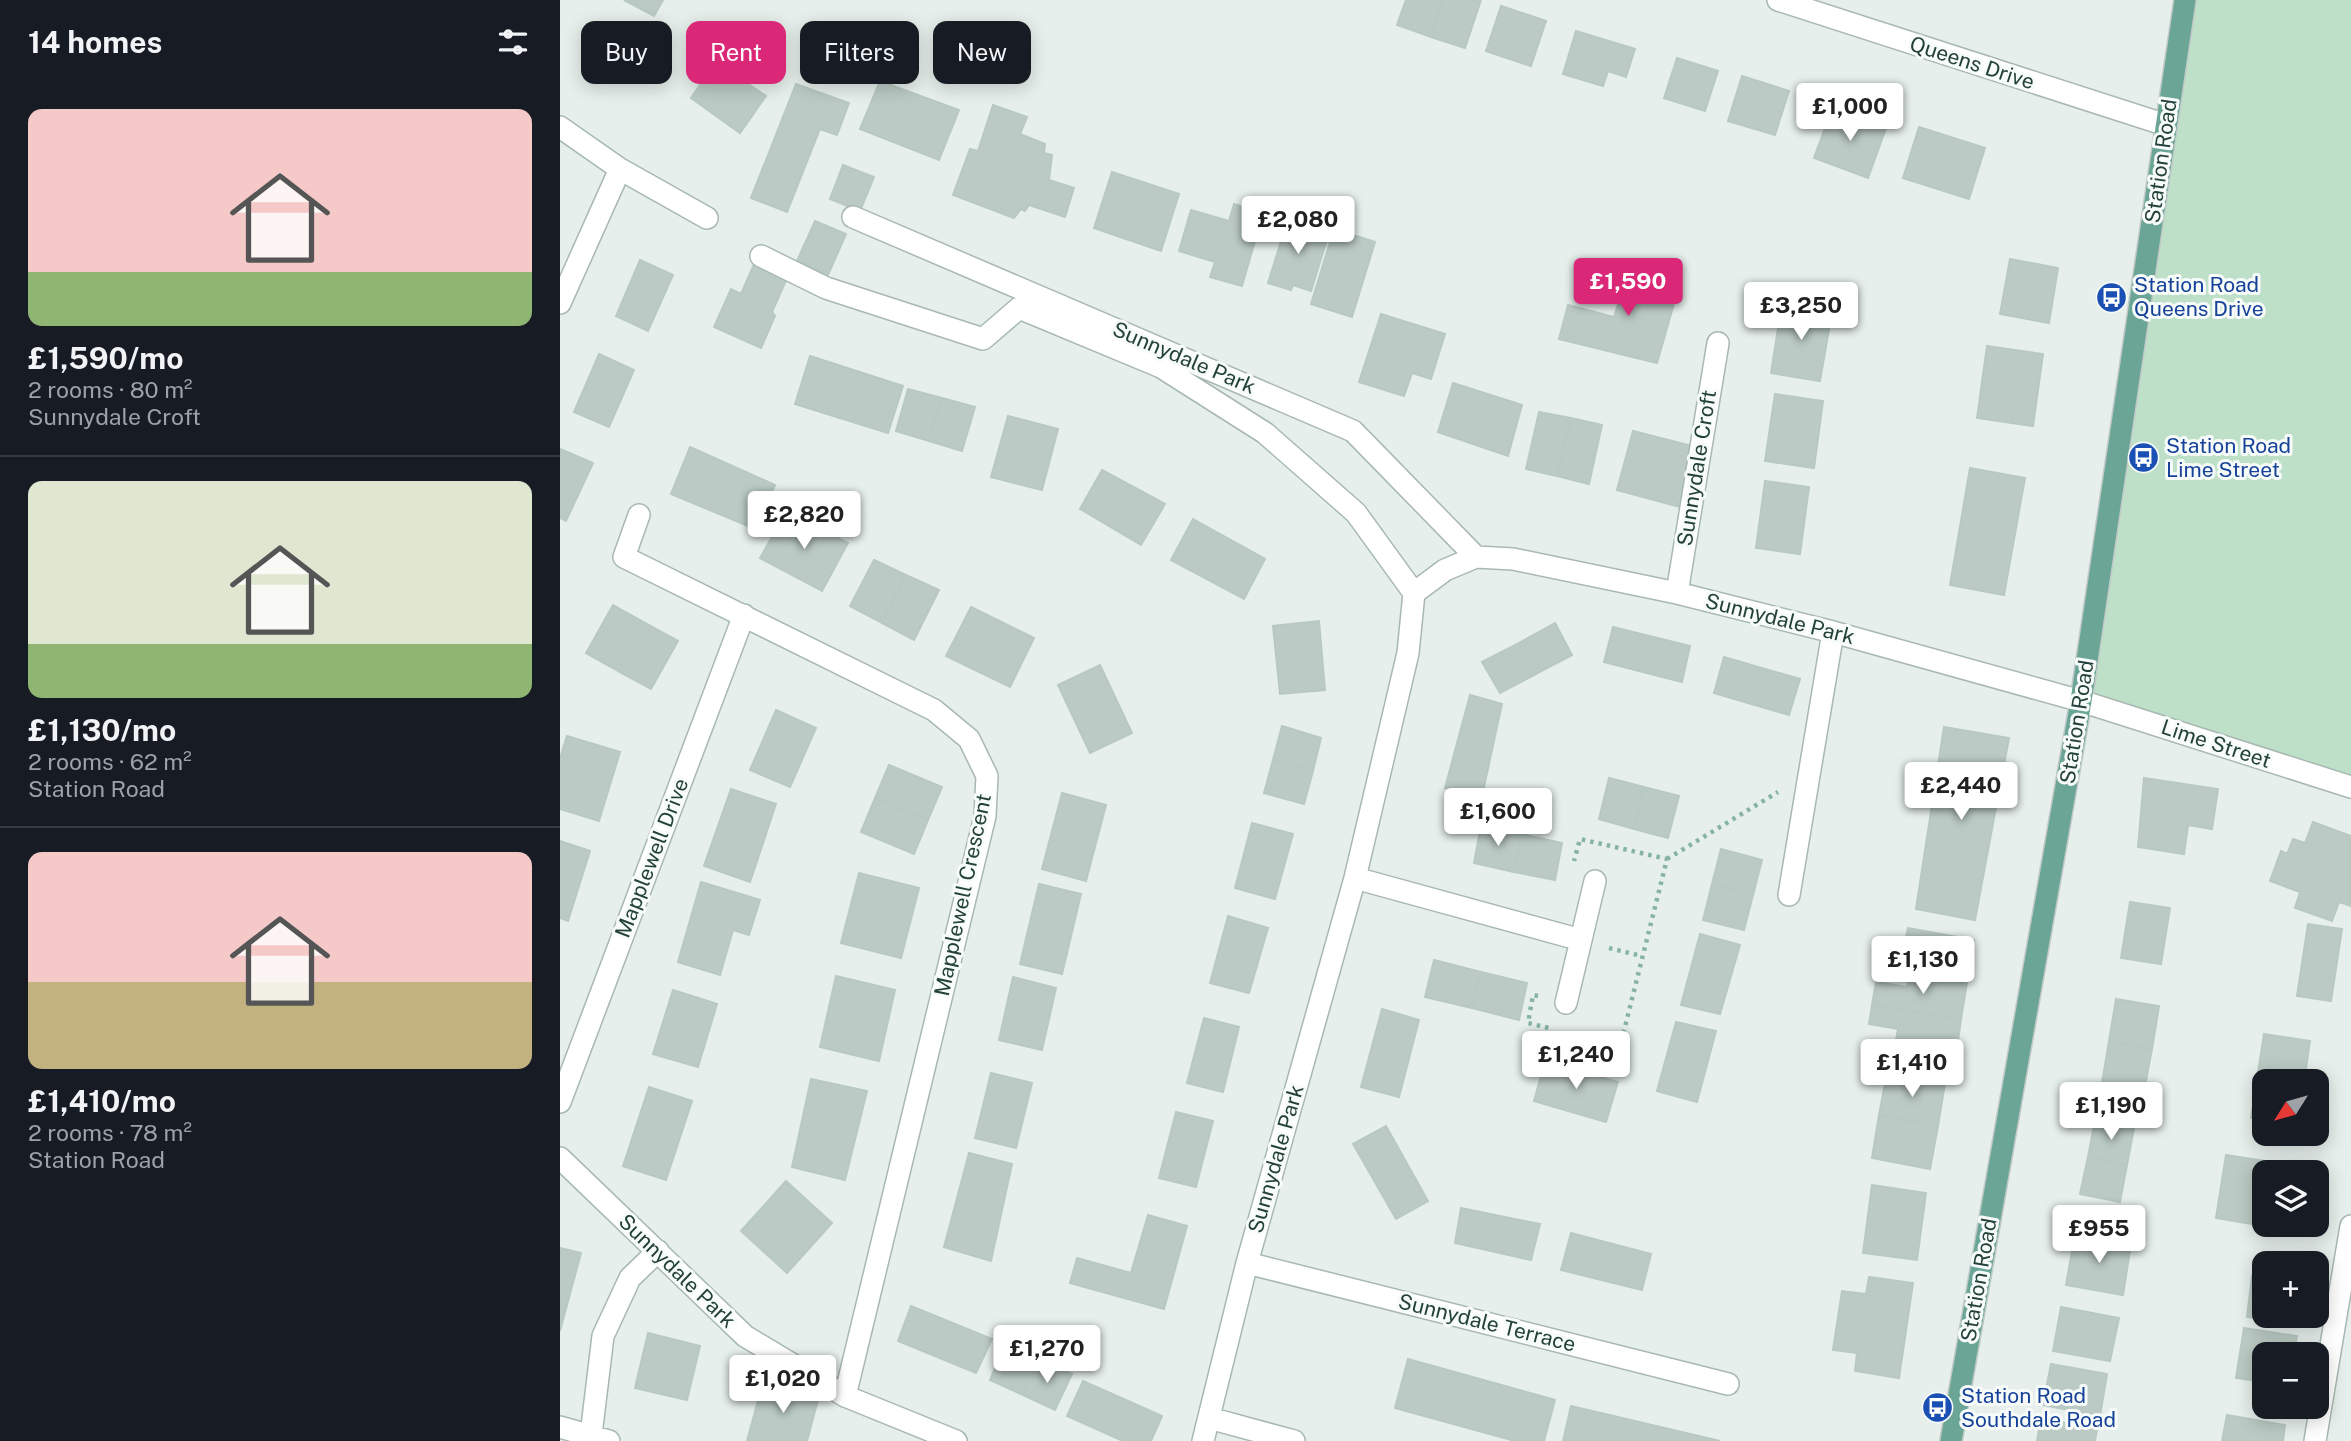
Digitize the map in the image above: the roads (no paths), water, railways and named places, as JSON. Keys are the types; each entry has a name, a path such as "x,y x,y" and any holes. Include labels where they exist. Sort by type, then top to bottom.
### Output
{"main road":[{"name":"Station Road","path":"1951,1441 2081,701 2185,0"}],"street":[{"name":"Queens Drive","path":"1779,0 2166,125"},
{"path":"560,127 620,169 707,218"},
{"path":"560,303 620,169"},
{"name":"Sunnydale Park","path":"853,217 1353,431 1476,557"},
{"name":"Sunnydale Park","path":"761,256 826,288 984,339 1019,308 1161,367 1265,433 1356,513 1414,593 1408,653 1355,878 1247,1263 1203,1441"},
{"name":"Sunnydale Croft","path":"1676,593 1718,343"},
{"name":"Mapplewell Crescent","path":"639,515 624,557 934,710 969,738 988,776 985,816 845,1396"},
{"name":"Sunnydale Park","path":"1414,593 1445,570 1476,557 1513,559 1676,593 1833,632 2081,701"},
{"name":"Mapplewell Drive","path":"560,1102 744,615"},
{"path":"1789,894 1833,632"},
{"name":"Lime Street","path":"2081,701 2351,787"},
{"path":"1355,878 1581,940"},
{"path":"1566,1003 1595,881"},
{"name":"Sunnydale Park","path":"560,1158 745,1336 845,1396 956,1441"},
{"path":"2315,1441 2351,1226"},
{"path":"560,1427 600,1438 603,1336 630,1278 658,1251"},
{"name":"Sunnydale Terrace","path":"1247,1263 1728,1384"},
{"path":"1209,1419 1294,1441"}],"place":[{"name":"Station Road Queens Drive","path":"2111,297"},
{"name":"Station Road Lime Street","path":"2143,458"},
{"name":"Station Road Southdale Road","path":"1938,1408"}]}
